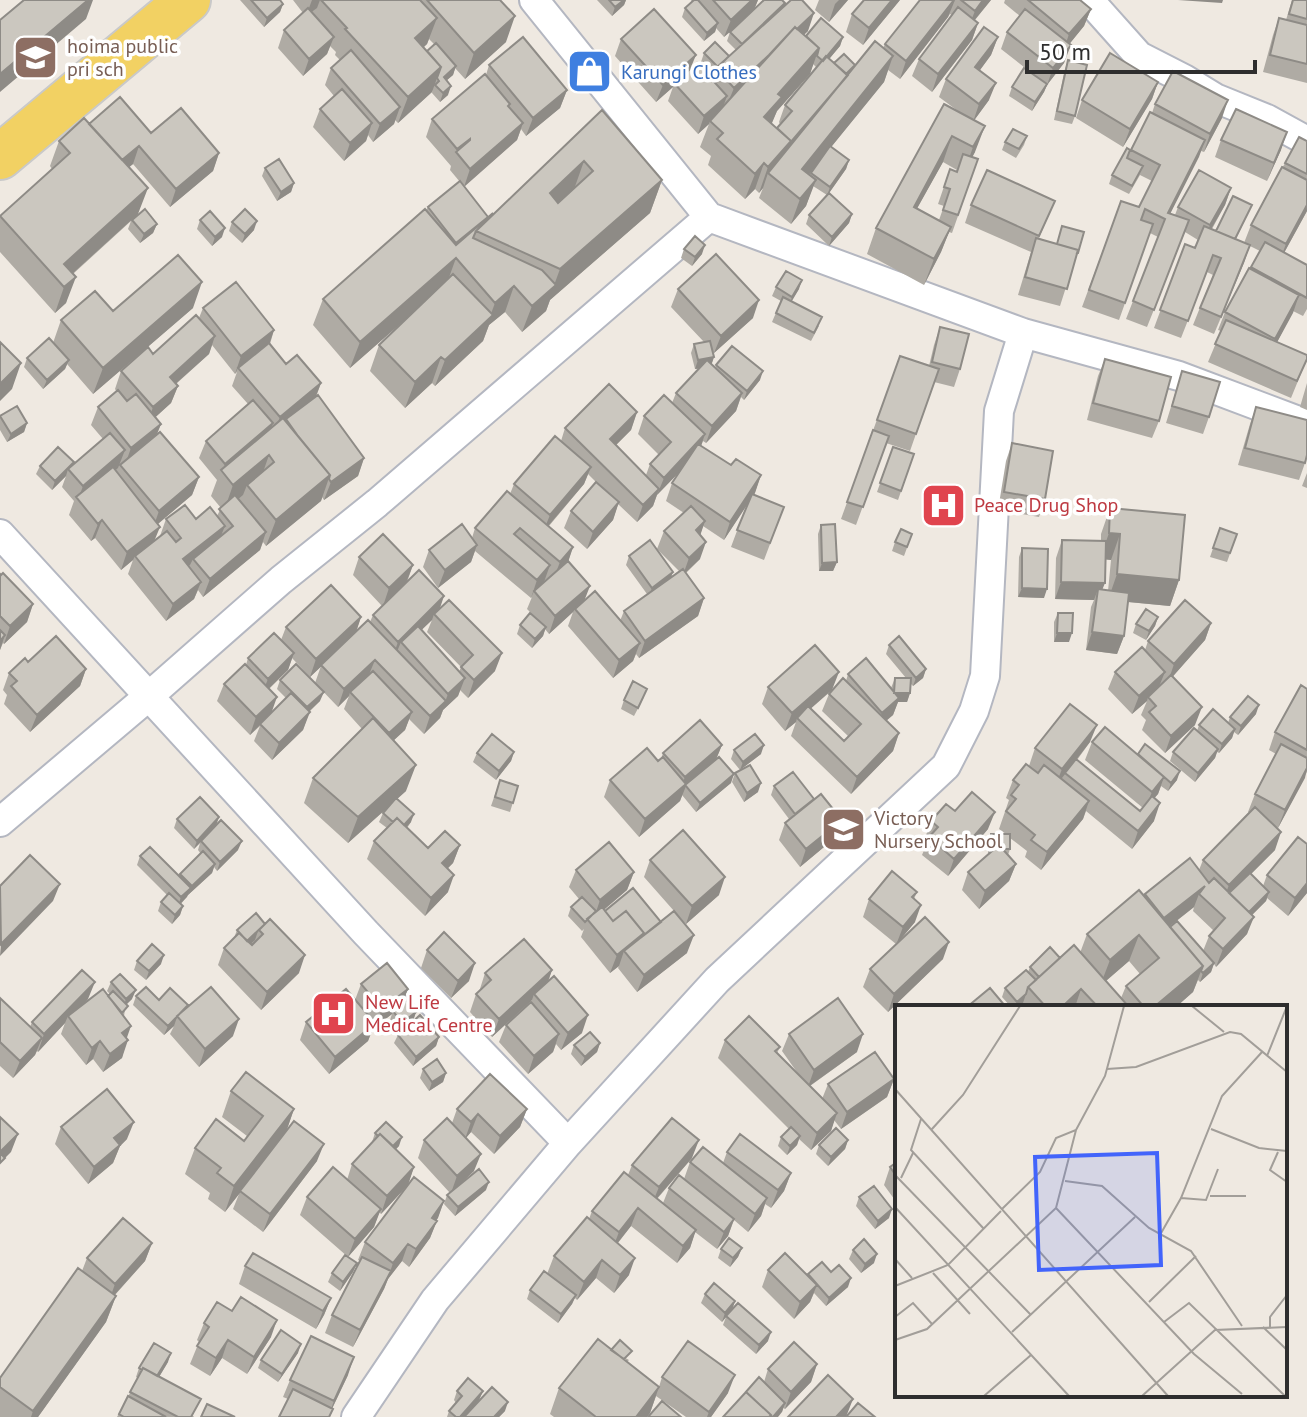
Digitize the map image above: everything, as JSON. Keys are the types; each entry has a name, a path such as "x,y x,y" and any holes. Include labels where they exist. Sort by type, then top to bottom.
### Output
{"main road":[{"path":"0,157 188,0"}],"street":[{"path":"534,0 709,217 1023,333 1179,376 1307,423"},
{"path":"1089,0 1139,56 1215,98 1267,119 1307,141"},
{"path":"0,822 709,217"},
{"path":"356,1417 435,1300 568,1143 717,980 946,766 974,711 985,676 999,411 1023,333"},
{"path":"0,534 366,933 568,1143"}],"building":[{"path":"24,0 88,0 0,74 0,20"},
{"path":"251,0 280,0 283,4 267,18"},
{"path":"321,0 420,0 437,18 415,38 441,67 408,97"},
{"path":"427,0 500,0 515,16 474,53"},
{"path":"609,0 624,0 615,7"},
{"path":"698,0 718,23 707,33 685,8"},
{"path":"713,0 752,0 731,20"},
{"path":"764,0 782,0 785,3 742,44 730,32"},
{"path":"791,0 802,0 814,13 797,29 795,27 734,88 716,68"},
{"path":"864,0 892,0 869,28 852,14"},
{"path":"920,0 954,0 906,61 885,44"},
{"path":"961,0 983,0 975,11"},
{"path":"1028,0 1080,0 1091,9 1069,34"},
{"path":"1293,0 1307,0 1307,19 1289,14"},
{"path":"958,7 978,23 938,74 919,59"},
{"path":"308,8 334,37 309,59 284,30"},
{"path":"654,9 696,55 663,85 621,39"},
{"path":"1025,9 1071,45 1053,68 1007,32"},
{"path":"821,18 843,37 823,61 817,56 819,48 806,36"},
{"path":"1279,18 1307,25 1307,64 1270,55"},
{"path":"795,27 819,48 778,94 782,97 764,117 791,141 768,167 764,163 755,174 717,139 723,133 710,121"},
{"path":"984,27 998,37 975,67 996,83 979,104 946,79"},
{"path":"523,37 567,90 533,118 489,65"},
{"path":"875,41 893,56 802,169 816,180 800,199 768,173"},
{"path":"715,42 729,56 718,67 704,53"},
{"path":"436,43 456,66 444,77 451,86 443,93 435,85 439,81 437,78 441,67 427,51"},
{"path":"351,50 400,107 380,124 331,68"},
{"path":"1110,53 1158,82 1130,129 1082,100"},
{"path":"844,54 855,65 846,74 834,63"},
{"path":"826,56 848,75 790,143 777,128 792,111 785,105"},
{"path":"1068,60 1087,65 1075,116 1057,111"},
{"path":"697,63 727,96 704,116 674,83"},
{"path":"1024,68 1047,84 1035,102 1012,87"},
{"path":"1173,71 1228,100 1210,134 1155,104"},
{"path":"485,74 523,123 470,169 456,152 470,139 457,149 432,119"},
{"path":"342,89 372,123 350,143 320,109"},
{"path":"120,97 151,133 181,108 219,153 176,189 139,146 122,160 89,124"},
{"path":"944,104 985,126 973,147 952,136 914,207 951,227 934,259 876,228"},
{"path":"1236,109 1287,132 1274,163 1221,140"},
{"path":"602,110 662,180 560,269 476,231","holes":["584,161 593,171 558,203 550,193"]},
{"path":"1150,112 1205,140 1168,213 1189,220 1154,310 1133,301 1165,219 1145,209 1141,220 1153,224 1125,303 1089,290 1121,201 1139,207 1160,165 1131,150"},
{"path":"84,118 148,188 64,264 76,277 64,287 0,216 70,153 59,141"},
{"path":"1013,129 1027,136 1019,149 1005,142"},
{"path":"1299,137 1307,141 1307,174 1285,163"},
{"path":"830,146 849,160 830,187 811,173"},
{"path":"1127,148 1130,150 1127,158 1143,166 1132,186 1112,175"},
{"path":"963,154 978,159 958,215 943,210 950,189 944,187 950,169 957,172"},
{"path":"279,159 294,183 281,192 265,168"},
{"path":"1282,167 1307,180 1307,205 1286,244 1251,225"},
{"path":"987,170 1055,201 1039,236 971,205"},
{"path":"1199,170 1231,188 1210,225 1178,207"},
{"path":"460,181 488,217 456,243 428,207"},
{"path":"829,193 852,214 832,237 809,215"},
{"path":"1233,196 1252,205 1235,239 1216,231"},
{"path":"145,209 157,224 144,234 132,220"},
{"path":"245,209 257,221 245,234 232,222"},
{"path":"425,209 456,245 493,213 473,238 542,270 556,285 532,306 514,286 495,303 456,258 360,342 323,299"},
{"path":"210,211 225,228 215,237 200,220"},
{"path":"1062,226 1084,232 1078,253 1078,250 1057,244"},
{"path":"1204,226 1250,245 1221,317 1200,308 1221,258 1213,255 1188,321 1160,310 1185,244 1195,248"},
{"path":"695,236 705,245 695,257 684,249"},
{"path":"1036,238 1078,250 1067,289 1025,277"},
{"path":"1265,242 1307,265 1307,298 1251,267"},
{"path":"716,254 759,300 721,336 678,289"},
{"path":"178,255 202,282 103,368 61,320 95,291 113,311"},
{"path":"1249,268 1299,295 1275,339 1225,312"},
{"path":"786,271 802,280 792,297 776,287"},
{"path":"453,274 493,315 445,360 441,357 415,382 379,345"},
{"path":"236,282 274,330 241,356 203,308"},
{"path":"783,297 822,317 814,333 776,313"},
{"path":"196,315 215,336 170,377 178,386 153,407 121,371 148,347 153,354"},
{"path":"1226,320 1307,355 1297,381 1215,344"},
{"path":"940,327 969,334 960,369 932,362"},
{"path":"49,338 69,360 47,380 27,358"},
{"path":"710,341 714,357 698,360 694,344"},
{"path":"0,342 21,363 0,384"},
{"path":"269,343 286,364 297,355 321,383 280,417 238,368"},
{"path":"732,346 763,371 747,391 716,365"},
{"path":"900,356 939,369 916,434 877,420"},
{"path":"1105,359 1171,377 1159,421 1093,403"},
{"path":"707,360 742,393 712,426 676,393"},
{"path":"1182,371 1220,382 1209,417 1172,406"},
{"path":"609,384 637,412 610,439 659,489 643,505 565,428"},
{"path":"118,390 127,401 136,394 161,424 131,448 98,407"},
{"path":"318,395 364,458 331,482 330,475 286,419"},
{"path":"664,395 705,434 664,478 650,464 671,442 644,416"},
{"path":"253,400 273,423 225,464 206,441"},
{"path":"17,406 27,423 11,434 0,416"},
{"path":"1256,407 1307,420 1305,463 1245,448"},
{"path":"283,418 330,475 276,520 247,485 274,462 269,455 233,485 221,470"},
{"path":"873,430 889,436 863,507 847,502"},
{"path":"160,432 199,477 159,511 120,465"},
{"path":"110,433 125,450 83,486 68,469"},
{"path":"555,436 591,467 550,515 514,484"},
{"path":"1012,443 1053,451 1045,499 1004,492"},
{"path":"698,444 731,465 736,459 761,475 730,522 672,483"},
{"path":"58,447 74,462 55,481 40,466"},
{"path":"893,447 914,454 901,491 880,483"},
{"path":"113,467 160,527 127,552 102,520 98,524 76,497"},
{"path":"596,482 619,502 593,532 571,511"},
{"path":"507,491 573,547 560,562 520,528 514,534 550,565 537,580 475,528"},
{"path":"752,494 784,507 770,543 737,530"},
{"path":"235,495 266,532 210,579 193,559 233,526 219,509"},
{"path":"185,505 196,519 210,507 225,526 183,559 201,582 173,604 135,556 167,531 176,542 181,538 166,519"},
{"path":"691,506 705,521 696,530 706,542 689,558 664,531"},
{"path":"1110,508 1185,515 1179,580 1117,574 1120,534 1109,533"},
{"path":"462,524 477,545 445,570 429,550"},
{"path":"835,524 837,562 822,563 821,525"},
{"path":"1220,528 1237,534 1230,553 1213,548"},
{"path":"901,529 912,534 907,547 895,542"},
{"path":"383,534 413,565 389,588 359,557"},
{"path":"650,540 673,572 652,588 629,556"},
{"path":"1062,540 1106,541 1105,583 1061,582"},
{"path":"1022,548 1048,549 1047,589 1022,588"},
{"path":"568,561 590,586 555,616 534,591"},
{"path":"683,569 704,598 645,641 624,611"},
{"path":"419,570 444,596 398,642 373,615"},
{"path":"3,573 33,604 10,626 0,616 0,574"},
{"path":"331,585 361,617 316,659 286,627"},
{"path":"1098,589 1129,593 1124,636 1092,632"},
{"path":"595,591 640,643 619,660 575,609"},
{"path":"449,600 502,653 474,680 461,667 473,655 434,614"},
{"path":"1185,600 1211,623 1174,664 1148,641"},
{"path":"1146,609 1158,617 1149,631 1136,624"},
{"path":"530,613 546,627 535,639 520,625"},
{"path":"1058,613 1073,613 1072,633 1057,633"},
{"path":"368,620 446,701 430,716 375,660 344,689 321,665"},
{"path":"418,626 465,678 448,694 401,642"},
{"path":"274,633 294,653 268,679 248,658"},
{"path":"56,636 86,669 37,715 11,686 17,681 9,673 25,658 28,662"},
{"path":"899,636 926,669 916,678 889,645"},
{"path":"815,645 839,672 792,713 768,687"},
{"path":"1142,647 1165,672 1139,696 1115,672"},
{"path":"866,658 899,698 882,713 848,674"},
{"path":"245,664 277,697 256,717 224,684"},
{"path":"296,664 324,692 307,707 280,680"},
{"path":"373,671 412,712 389,733 350,692"},
{"path":"1171,675 1202,707 1171,736 1149,712 1156,706 1148,697"},
{"path":"843,678 899,733 857,777 797,718 808,706 844,741 861,724 829,694"},
{"path":"895,678 911,678 910,693 894,693"},
{"path":"633,681 647,689 638,708 624,700"},
{"path":"1301,685 1307,689 1307,750 1275,732"},
{"path":"291,693 310,712 279,743 260,724"},
{"path":"1248,696 1259,705 1241,726 1230,717"},
{"path":"1070,704 1097,725 1062,769 1035,748"},
{"path":"1213,709 1235,729 1222,744 1199,725"},
{"path":"373,718 416,765 358,817 313,778"},
{"path":"700,720 722,745 685,777 663,753"},
{"path":"1105,727 1164,777 1152,792 1092,742"},
{"path":"1194,728 1218,749 1198,773 1173,752"},
{"path":"492,734 514,752 499,771 477,753"},
{"path":"755,734 764,745 743,762 734,750"},
{"path":"1145,744 1180,771 1171,783 1138,754"},
{"path":"1281,744 1307,758 1307,768 1285,810 1255,794"},
{"path":"647,748 658,761 663,757 686,784 645,819 610,780"},
{"path":"719,757 734,774 700,803 685,785"},
{"path":"1076,759 1140,811 1152,796 1160,803 1138,831 1065,773"},
{"path":"1026,764 1038,773 1044,765 1089,801 1047,852 1031,840 1035,835 1006,811 1016,799 1011,795 1019,785 1013,780"},
{"path":"750,765 761,783 747,793 735,773"},
{"path":"793,772 814,799 795,814 774,786"},
{"path":"500,780 518,786 513,803 495,797"},
{"path":"972,792 995,812 954,859 929,837 938,827 931,821 946,804 955,811"},
{"path":"821,794 842,820 806,849 785,823"},
{"path":"200,797 219,817 197,841 177,819"},
{"path":"396,798 414,814 404,825 397,818 393,822 383,813"},
{"path":"1255,807 1281,832 1229,885 1203,860"},
{"path":"397,818 428,848 445,831 460,845 442,863 454,875 431,898 374,841"},
{"path":"221,820 242,841 220,862 201,841"},
{"path":"683,830 725,877 692,906 650,860"},
{"path":"991,834 1010,834 1010,849 1002,849 999,845 991,849"},
{"path":"1298,837 1307,844 1307,883 1295,898 1267,875"},
{"path":"609,842 634,872 600,900 576,870"},
{"path":"999,845 1016,864 985,891 968,872"},
{"path":"150,847 191,888 181,897 140,856"},
{"path":"203,851 215,864 192,886 180,874"},
{"path":"30,855 60,884 1,944 0,886"},
{"path":"1190,858 1209,883 1214,878 1254,917 1223,949 1209,936 1225,918 1199,894 1205,886 1164,918 1145,894"},
{"path":"892,871 917,892 912,897 921,905 903,927 869,899"},
{"path":"1250,873 1269,892 1249,912 1229,893"},
{"path":"633,888 661,922 643,936 644,933 626,911 613,921 605,911"},
{"path":"1139,890 1203,966 1156,1005 1142,1005 1126,986 1159,958 1139,935 1110,960 1087,934"},
{"path":"169,893 183,906 175,915 161,902"},
{"path":"582,897 596,911 585,922 571,907"},
{"path":"602,907 613,921 626,911 644,933 617,955 587,919"},
{"path":"674,911 694,935 644,975 624,951"},
{"path":"256,913 265,924 247,941 237,930"},
{"path":"925,917 949,942 894,994 870,969"},
{"path":"270,919 305,955 267,992 224,948 239,933 252,945 263,934 259,930"},
{"path":"1177,921 1214,963 1203,973 1203,966 1170,927"},
{"path":"444,932 475,963 458,981 427,950"},
{"path":"524,939 552,970 499,1019 476,994 491,980 485,973"},
{"path":"152,944 164,955 149,971 137,961"},
{"path":"1074,945 1127,1005 1096,1005 1081,989 1064,1005 1044,1005 1028,987"},
{"path":"1050,947 1060,958 1039,977 1030,967"},
{"path":"387,963 408,989 382,1009 361,984"},
{"path":"82,970 95,982 44,1034 32,1022"},
{"path":"1026,970 1036,980 1017,1002 1005,988"},
{"path":"120,974 136,990 126,999 111,982"},
{"path":"554,976 588,1015 568,1033 534,994"},
{"path":"146,987 159,1000 170,988 188,1005 168,1026 136,996"},
{"path":"211,987 239,1019 205,1049 177,1016"},
{"path":"990,988 1004,1005 969,1005"},
{"path":"103,989 131,1026 122,1033 128,1040 110,1054 100,1041 92,1048 68,1016"},
{"path":"346,989 375,1023 335,1057 306,1022"},
{"path":"113,991 128,1006 122,1013 108,996"},
{"path":"0,998 42,1038 20,1061 0,1042"},
{"path":"838,998 863,1034 814,1070 789,1034"},
{"path":"406,1000 416,1012 402,1023 393,1011"},
{"path":"531,1002 559,1034 534,1056 506,1025"},
{"path":"420,1015 439,1037 416,1057 398,1035"},
{"path":"749,1016 780,1047 775,1051 837,1113 817,1133 725,1040"},
{"path":"590,1032 600,1043 585,1057 574,1045"},
{"path":"875,1052 894,1079 847,1112 828,1084"},
{"path":"437,1059 446,1073 432,1082 423,1069"},
{"path":"246,1072 294,1109 234,1186 217,1173 221,1168 195,1148 216,1119 244,1141 263,1116 231,1091"},
{"path":"490,1074 527,1109 500,1136 478,1114 471,1122 457,1109"},
{"path":"107,1089 134,1122 114,1138 120,1145 94,1167 61,1127"},
{"path":"0,1117 18,1134 0,1152"},
{"path":"447,1118 481,1154 457,1176 424,1140"},
{"path":"672,1118 699,1140 659,1187 632,1165"},
{"path":"294,1121 324,1144 270,1214 240,1191"},
{"path":"386,1122 402,1137 393,1146 375,1133"},
{"path":"791,1127 800,1136 790,1146 781,1137"},
{"path":"836,1128 848,1140 831,1157 819,1145"},
{"path":"380,1134 414,1167 387,1196 352,1164"},
{"path":"740,1134 791,1173 778,1190 727,1152"},
{"path":"703,1147 767,1198 755,1214 690,1162"},
{"path":"333,1167 381,1209 355,1239 307,1197"},
{"path":"479,1169 489,1182 458,1207 447,1195"},
{"path":"624,1172 696,1230 683,1246 638,1208 619,1232 592,1211"},
{"path":"679,1175 734,1219 724,1232 669,1188"},
{"path":"414,1177 444,1201 432,1218 437,1221 416,1249 408,1244 393,1263 365,1242"},
{"path":"874,1186 892,1209 878,1221 859,1197"},
{"path":"587,1217 635,1258 620,1275 602,1260 584,1282 554,1256"},
{"path":"123,1218 152,1243 115,1284 87,1258"},
{"path":"729,1238 742,1248 733,1258 721,1249"},
{"path":"864,1239 877,1254 865,1264 853,1250"},
{"path":"253,1253 331,1298 323,1311 245,1266"},
{"path":"785,1253 817,1285 800,1302 768,1270"},
{"path":"345,1255 357,1263 343,1282 332,1273"},
{"path":"362,1257 391,1271 360,1330 332,1315"},
{"path":"822,1262 831,1272 839,1265 851,1278 829,1298 808,1274"},
{"path":"78,1268 116,1296 33,1411 0,1387 0,1378"},
{"path":"544,1271 576,1295 561,1314 530,1290"},
{"path":"714,1283 735,1301 725,1313 705,1294"},
{"path":"241,1297 277,1320 254,1357 228,1340 216,1358 197,1346 209,1327 204,1323 217,1302 232,1311"},
{"path":"738,1303 771,1332 759,1345 726,1316"},
{"path":"281,1330 301,1344 282,1374 261,1360"},
{"path":"311,1336 354,1357 334,1401 290,1380"},
{"path":"598,1339 659,1387 636,1417 596,1417 559,1388"},
{"path":"620,1340 632,1351 624,1359 611,1350"},
{"path":"688,1341 735,1375 709,1412 662,1377"},
{"path":"794,1342 817,1364 791,1392 768,1369"},
{"path":"154,1343 171,1353 157,1376 139,1368"},
{"path":"143,1368 201,1399 191,1417 178,1417 130,1392"},
{"path":"828,1375 853,1399 836,1417 788,1417"},
{"path":"759,1377 785,1403 773,1417 745,1393"},
{"path":"468,1378 483,1391 460,1417 456,1417 449,1411 462,1396 457,1391"},
{"path":"492,1387 508,1402 494,1417 464,1417"},
{"path":"293,1389 333,1409 329,1417 279,1417"},
{"path":"746,1392 771,1415 770,1417 723,1417"},
{"path":"128,1396 166,1417 124,1417 119,1414"},
{"path":"662,1401 681,1417 648,1417"},
{"path":"858,1403 875,1417 846,1417"},
{"path":"207,1404 235,1417 201,1417"}],"place":[{"name":"hoima public pri sch","path":"36,58"},
{"name":"Karungi Clothes","path":"590,72"},
{"name":"Peace Drug Shop","path":"943,505"},
{"name":"Victory Nursery School","path":"843,829"},
{"name":"New Life Medical Centre","path":"334,1014"}]}
